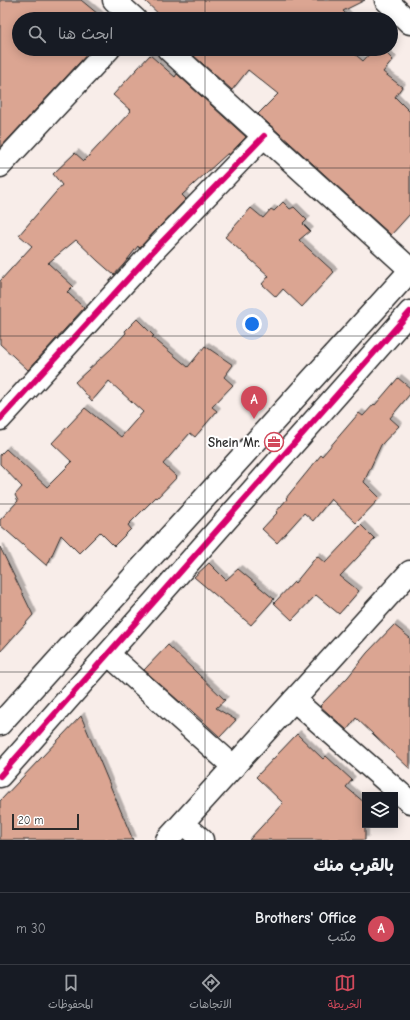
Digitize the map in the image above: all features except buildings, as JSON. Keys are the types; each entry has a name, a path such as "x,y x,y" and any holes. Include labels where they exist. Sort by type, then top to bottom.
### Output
{"street":[{"path":"114,0 127,12"},
{"path":"386,0 410,22"},
{"path":"0,166 102,56"},
{"path":"3,714 133,576 410,270 176,56"},
{"path":"0,419 157,247 264,136"},
{"path":"0,776 410,312"},
{"path":"170,535 170,543 173,550 186,558 194,557"},
{"path":"133,576 141,576 154,584 156,592 155,600"},
{"path":"168,840 294,700 409,576"},
{"path":"108,654 234,767"},
{"path":"294,700 410,802"},
{"path":"183,823 202,840"}],"cycle path":[{"path":"0,419 157,247 264,136"},
{"path":"0,776 410,312"}],"place":[{"name":"Brothers' Office","path":"254,419"},
{"name":"Shein Mr.","path":"274,442"}]}
